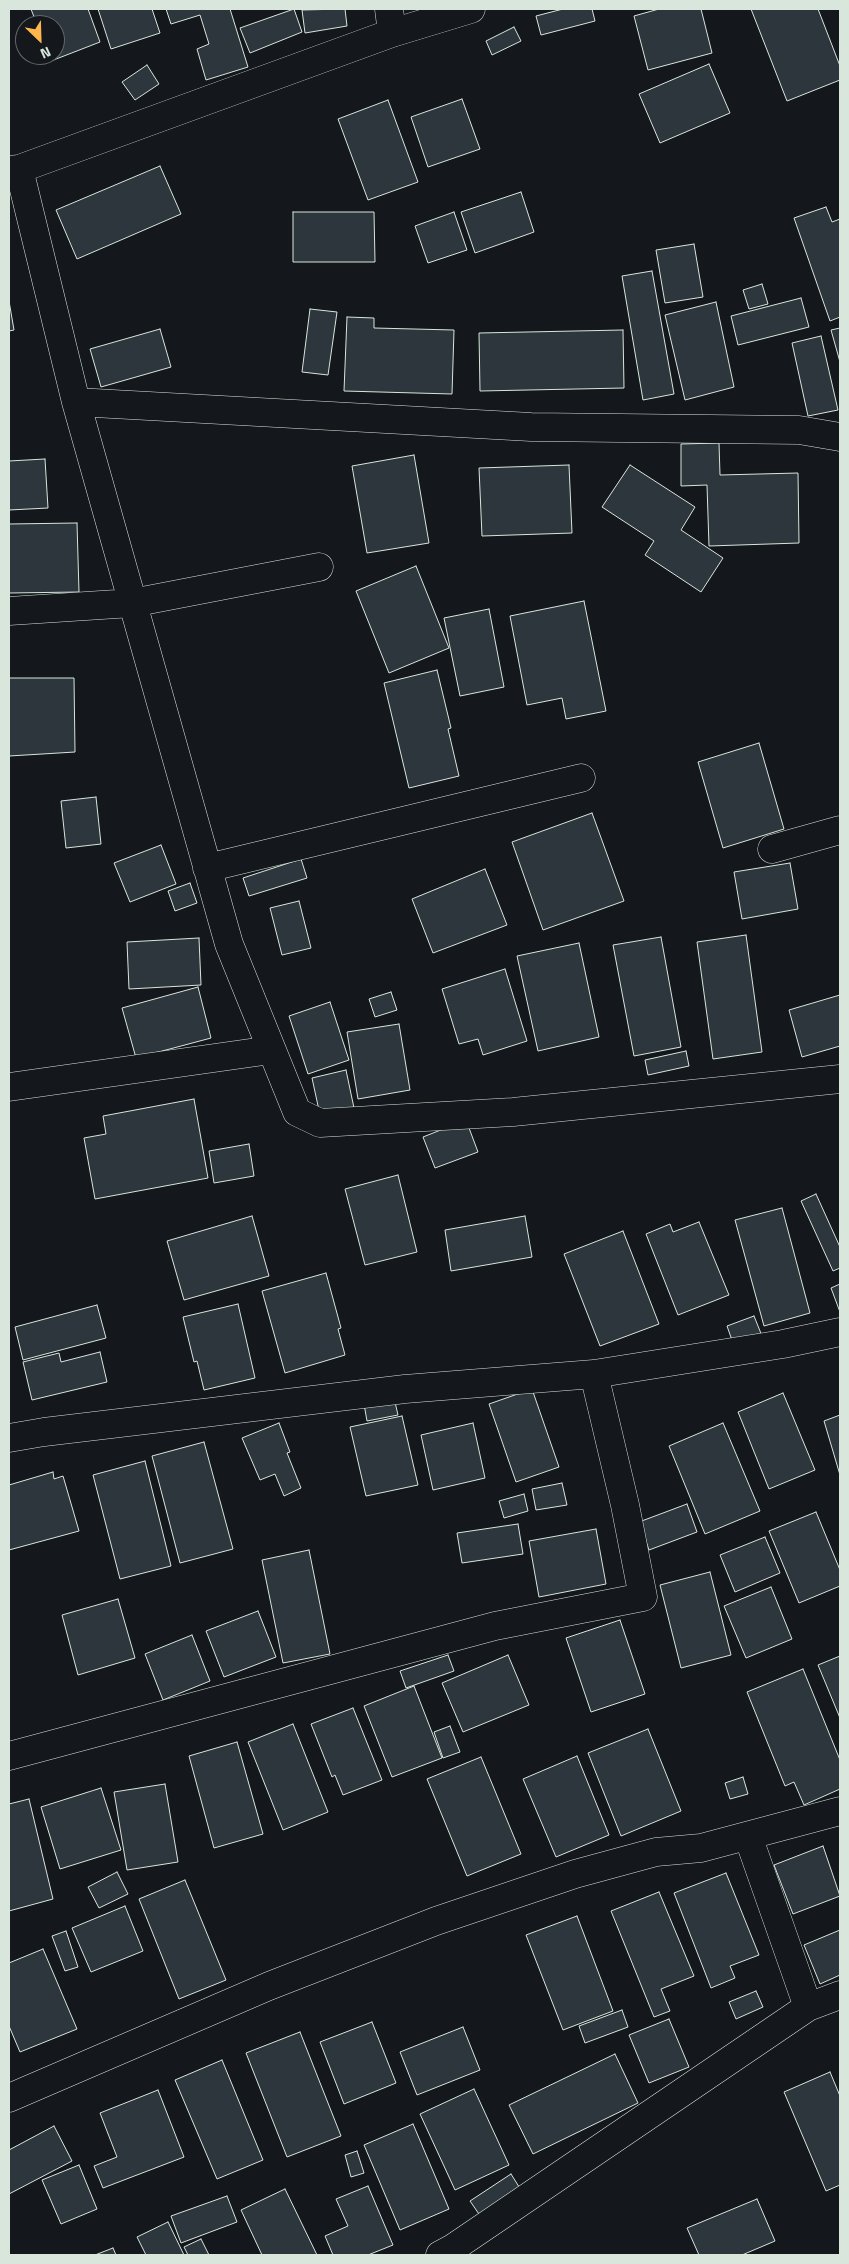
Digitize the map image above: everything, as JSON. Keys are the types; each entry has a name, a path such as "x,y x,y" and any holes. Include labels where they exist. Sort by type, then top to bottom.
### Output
{"street":[{"path":"471,9 390,21 14,169 76,402 228,944 296,1112 320,1123 514,1112 840,1078"},
{"path":"76,402 532,427 799,430 840,437"},
{"path":"9,611 132,603 319,567"},
{"path":"207,868 581,778"},
{"path":"772,848 840,830"},
{"path":"9,1087 272,1050"},
{"path":"9,1438 405,1389 594,1374 783,1344 840,1332"},
{"path":"9,1756 495,1626 643,1597 625,1505 594,1374"},
{"path":"9,2098 269,1986 436,1921 584,1872 656,1852 701,1848 840,1811"},
{"path":"748,1836 808,2007"},
{"path":"440,2255 808,2007 840,1995"}],"building":[{"path":"31,9 88,9 100,42 65,56 65,15 33,15"},
{"path":"98,9 152,9 160,33 111,49"},
{"path":"166,9 230,9 248,67 206,80 197,49 209,44 200,15 171,24"},
{"path":"294,9 302,32 250,53 240,28"},
{"path":"345,9 347,26 305,33 302,10"},
{"path":"563,9 592,9 595,21 541,35 536,16"},
{"path":"659,9 701,9 712,53 648,70 634,16"},
{"path":"751,9 818,9 840,66 840,80 787,101"},
{"path":"514,27 521,41 492,55 486,41"},
{"path":"709,64 730,113 660,143 639,94"},
{"path":"147,65 159,84 135,100 122,82"},
{"path":"462,99 480,149 428,167 411,117"},
{"path":"388,100 418,182 368,200 338,119"},
{"path":"160,166 181,214 77,259 56,210"},
{"path":"521,192 534,232 475,253 461,212"},
{"path":"826,207 832,222 840,219 840,317 830,321 794,218"},
{"path":"293,212 374,212 375,262 293,262"},
{"path":"454,212 467,250 428,263 415,226"},
{"path":"694,244 703,297 665,303 656,250"},
{"path":"652,271 674,394 643,400 622,276"},
{"path":"762,284 768,304 749,309 743,290"},
{"path":"801,298 809,327 738,345 731,316"},
{"path":"9,301 14,330 9,331"},
{"path":"716,302 734,387 685,400 665,315"},
{"path":"310,309 337,312 328,375 302,372"},
{"path":"347,317 374,318 374,328 454,330 452,394 344,391"},
{"path":"840,328 840,362 831,330"},
{"path":"160,329 171,367 101,387 90,349"},
{"path":"623,330 624,388 480,391 479,333"},
{"path":"821,336 838,410 808,416 792,343"},
{"path":"719,443 720,475 798,473 799,543 709,546 707,485 681,486 681,444"},
{"path":"414,455 429,543 367,553 352,466"},
{"path":"45,459 48,508 9,510 9,461"},
{"path":"569,465 572,533 482,536 479,468"},
{"path":"630,465 695,507 681,530 723,558 701,592 645,555 654,541 602,507"},
{"path":"77,523 79,592 9,593 9,524"},
{"path":"416,566 449,648 389,673 356,591"},
{"path":"584,601 606,711 566,719 562,698 527,705 510,616"},
{"path":"489,609 504,687 460,696 444,618"},
{"path":"437,670 451,728 448,729 459,776 409,788 384,683"},
{"path":"9,678 74,678 75,752 9,756"},
{"path":"759,743 784,829 723,848 698,762"},
{"path":"96,797 101,844 66,848 61,801"},
{"path":"592,813 624,901 543,930 512,842"},
{"path":"161,845 176,884 130,902 114,863"},
{"path":"301,859 307,878 249,896 243,878"},
{"path":"790,863 798,909 742,919 734,872"},
{"path":"485,869 507,925 433,953 412,899"},
{"path":"190,883 197,903 175,911 168,891"},
{"path":"299,901 311,948 282,955 270,908"},
{"path":"746,935 762,1052 713,1059 697,942"},
{"path":"661,937 681,1047 634,1056 613,945"},
{"path":"199,938 201,985 129,989 127,942"},
{"path":"579,943 599,1037 538,1051 517,956"},
{"path":"505,969 527,1041 483,1055 478,1039 459,1044 442,989"},
{"path":"198,987 211,1038 136,1058 122,1008"},
{"path":"391,992 397,1010 375,1017 369,999"},
{"path":"840,995 840,1046 802,1057 789,1010"},
{"path":"330,1002 349,1060 308,1074 289,1016"},
{"path":"399,1024 410,1090 358,1099 347,1032"},
{"path":"686,1051 689,1066 648,1075 645,1060"},
{"path":"346,1070 354,1108 320,1115 312,1078"},
{"path":"194,1099 208,1178 95,1199 84,1138 106,1134 103,1116"},
{"path":"466,1120 478,1152 435,1168 423,1137"},
{"path":"249,1144 254,1176 214,1183 209,1151"},
{"path":"398,1175 417,1252 365,1265 345,1189"},
{"path":"816,1194 840,1247 840,1268 833,1271 801,1201"},
{"path":"782,1208 810,1313 764,1326 735,1220"},
{"path":"252,1216 269,1276 184,1300 167,1241"},
{"path":"525,1216 532,1257 451,1271 445,1230"},
{"path":"699,1222 729,1295 678,1315 646,1234 670,1224 673,1232"},
{"path":"623,1231 659,1324 600,1346 564,1254"},
{"path":"326,1273 341,1328 338,1329 345,1355 285,1373 262,1291"},
{"path":"840,1284 840,1312 831,1288"},
{"path":"238,1304 255,1378 204,1390 197,1361 194,1362 183,1317"},
{"path":"97,1305 106,1338 23,1360 15,1327"},
{"path":"754,1316 762,1336 734,1346 727,1326"},
{"path":"100,1352 107,1382 32,1400 23,1362 59,1353 61,1362"},
{"path":"532,1389 559,1467 516,1482 489,1404"},
{"path":"783,1393 815,1470 769,1489 738,1412"},
{"path":"394,1398 398,1415 367,1421 364,1404"},
{"path":"840,1415 840,1475 824,1421"},
{"path":"402,1416 418,1485 366,1496 350,1427"},
{"path":"279,1423 290,1452 287,1453 301,1488 284,1496 275,1474 260,1480 242,1438"},
{"path":"473,1423 485,1478 433,1490 421,1435"},
{"path":"723,1423 760,1511 705,1534 669,1446"},
{"path":"204,1442 233,1549 180,1563 152,1456"},
{"path":"145,1461 171,1566 120,1579 93,1475"},
{"path":"53,1472 54,1479 63,1476 79,1531 9,1550 9,1485"},
{"path":"562,1483 567,1505 536,1510 532,1489"},
{"path":"524,1494 528,1511 504,1518 499,1501"},
{"path":"687,1504 697,1532 649,1550 639,1522"},
{"path":"816,1512 840,1570 840,1586 799,1603 769,1531"},
{"path":"518,1524 523,1554 462,1563 457,1533"},
{"path":"596,1529 606,1584 539,1597 529,1541"},
{"path":"765,1537 780,1573 735,1592 720,1555"},
{"path":"309,1550 330,1654 283,1663 262,1560"},
{"path":"710,1572 731,1655 681,1668 660,1585"},
{"path":"771,1587 792,1639 746,1658 724,1606"},
{"path":"118,1599 135,1658 78,1675 62,1615"},
{"path":"258,1611 276,1657 224,1677 206,1631"},
{"path":"620,1620 645,1694 591,1712 566,1638"},
{"path":"192,1635 210,1681 163,1700 145,1654"},
{"path":"448,1655 454,1671 406,1688 400,1671"},
{"path":"508,1655 529,1705 463,1732 442,1683"},
{"path":"840,1656 840,1718 818,1665"},
{"path":"803,1669 840,1760 840,1789 804,1805 794,1782 785,1786 747,1692"},
{"path":"414,1686 442,1758 392,1777 364,1706"},
{"path":"353,1708 382,1780 343,1795 335,1775 332,1777 311,1724"},
{"path":"293,1724 328,1812 283,1830 248,1742"},
{"path":"450,1726 460,1752 443,1758 434,1732"},
{"path":"648,1729 681,1811 621,1836 588,1753"},
{"path":"237,1742 263,1834 214,1848 189,1756"},
{"path":"577,1756 609,1835 556,1857 523,1779"},
{"path":"481,1757 521,1854 467,1876 427,1779"},
{"path":"743,1777 748,1794 730,1799 725,1783"},
{"path":"165,1784 178,1862 127,1870 114,1792"},
{"path":"101,1788 121,1850 60,1869 41,1807"},
{"path":"29,1799 53,1899 9,1911 9,1804"},
{"path":"823,1846 840,1896 793,1914 774,1865"},
{"path":"117,1872 128,1894 99,1908 88,1887"},
{"path":"726,1873 759,1955 730,1966 735,1978 711,1988 674,1893"},
{"path":"185,1880 226,1980 179,1999 139,1899"},
{"path":"659,1892 694,1976 661,1989 670,2011 654,2017 611,1911"},
{"path":"125,1906 143,1951 91,1972 72,1928"},
{"path":"577,1916 613,2011 563,2030 526,1935"},
{"path":"840,1930 840,1975 820,1984 804,1945"},
{"path":"66,1931 78,1967 65,1971 52,1936"},
{"path":"43,1949 77,2029 20,2052 9,2026 9,1963"},
{"path":"756,1991 763,2007 736,2019 729,2002"},
{"path":"622,2010 628,2027 585,2043 579,2026"},
{"path":"669,2019 689,2067 649,2083 629,2035"},
{"path":"372,2022 396,2083 344,2104 320,2042"},
{"path":"463,2027 480,2070 417,2095 400,2052"},
{"path":"300,2032 341,2136 287,2157 246,2053"},
{"path":"615,2054 638,2103 533,2154 509,2105"},
{"path":"222,2060 263,2160 217,2179 175,2080"},
{"path":"830,2072 840,2096 840,2185 826,2191 784,2092"},
{"path":"474,2089 509,2165 455,2190 420,2114"},
{"path":"158,2090 184,2157 103,2188 94,2166 117,2157 100,2113"},
{"path":"413,2124 449,2209 400,2230 364,2145"},
{"path":"54,2126 72,2161 9,2194 9,2150"},
{"path":"357,2151 364,2173 351,2177 345,2155"},
{"path":"79,2165 97,2209 61,2224 42,2180"},
{"path":"511,2174 521,2190 481,2217 470,2201"},
{"path":"368,2186 393,2245 368,2255 333,2255 325,2236 348,2226 336,2199"},
{"path":"285,2189 317,2255 262,2255 241,2210"},
{"path":"227,2196 237,2222 181,2243 171,2216"},
{"path":"757,2199 775,2241 742,2255 699,2255 687,2228"},
{"path":"168,2222 184,2255 146,2255 137,2237"},
{"path":"201,2239 209,2255 188,2255 184,2247"},
{"path":"113,2248 116,2255 95,2255"}]}
